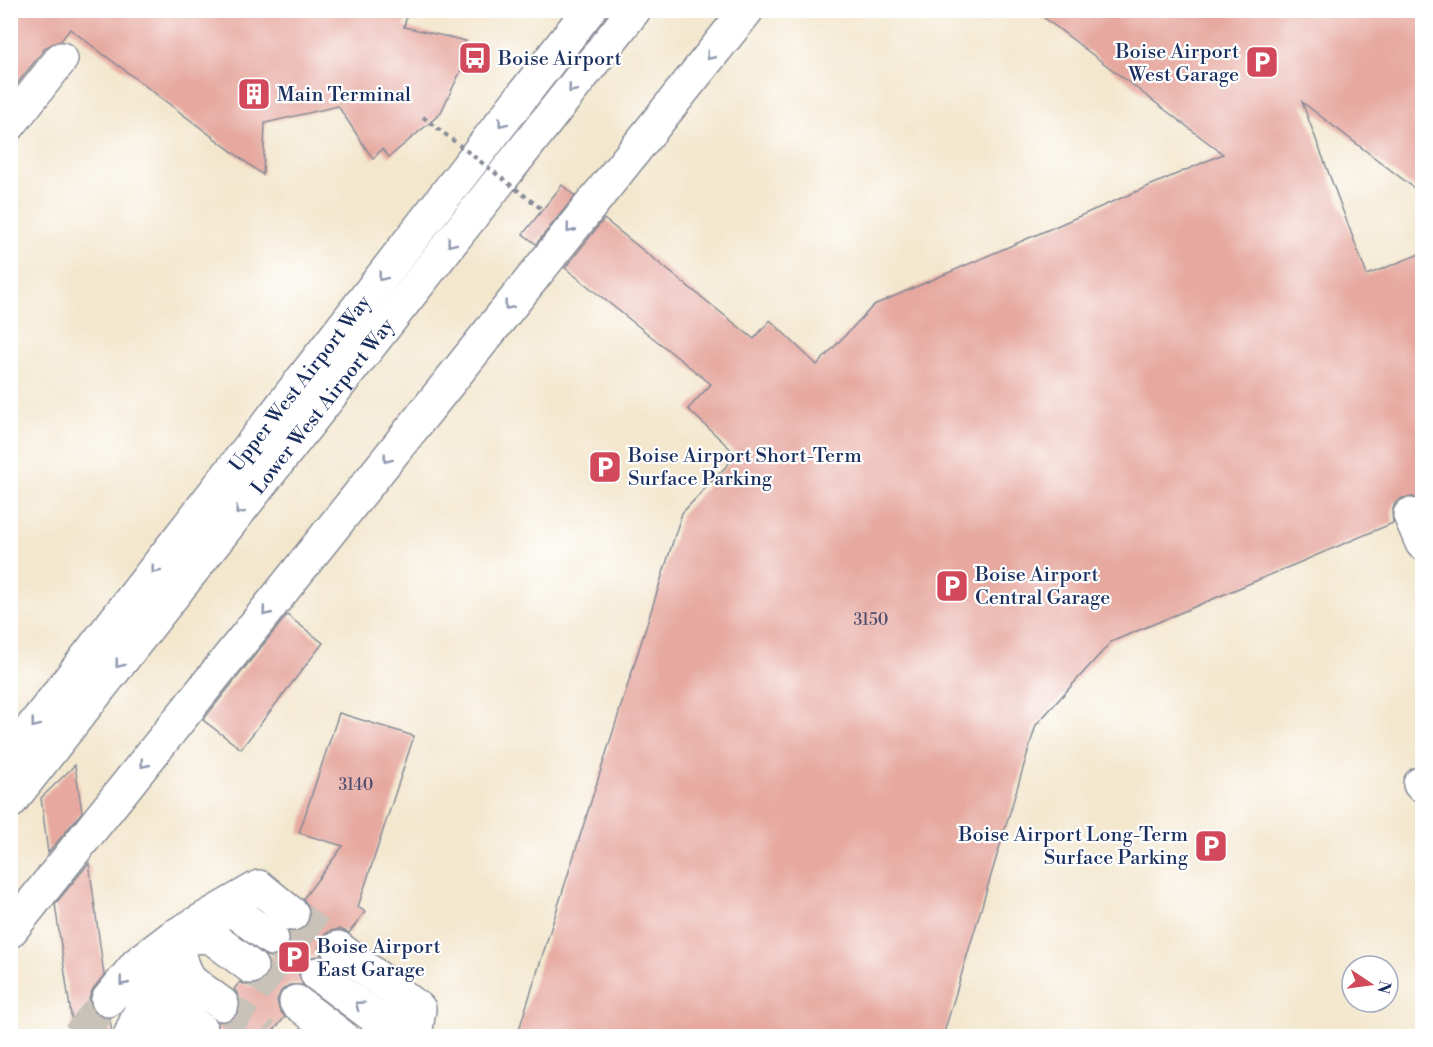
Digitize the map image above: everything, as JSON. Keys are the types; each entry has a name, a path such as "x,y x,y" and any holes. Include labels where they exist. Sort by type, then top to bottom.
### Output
{"main road":[{"name":"Upper West Airport Way","path":"10,756 590,10"},
{"name":"Lower West Airport Way","path":"10,802 634,10"},
{"path":"10,930 747,10"},
{"path":"10,124 61,59"},
{"path":"108,1000 137,964 171,938 259,887 292,914"},
{"path":"130,1036 171,938 231,909 272,939"},
{"path":"171,938 210,936 251,967"},
{"path":"171,938 189,980 222,1004"},
{"path":"171,938 164,1001 201,1030"},
{"path":"168,1036 148,1021 171,938"},
{"path":"338,948 419,1009 415,1036"},
{"path":"317,975 400,1036"},
{"path":"296,1002 341,1036"}],"path":[{"path":"423,117 543,210"}],"building":[{"name":"Main Terminal","path":"10,10 408,10 404,27 466,41 459,53 468,56 440,114 389,157 382,149 373,159 338,106 265,123 263,175 70,29 61,41 46,47 10,93"},
{"name":"Boise Airport Central Garage","path":"1034,10 1422,10 1422,194 1302,102 1367,275 1422,253 1422,501 1413,497 1402,498 1395,503 1392,512 1393,523 1111,642 1036,725 943,1036 517,1036 682,513 737,455 688,409 711,384 565,268 604,219 754,339 770,320 817,365 874,305 1223,154"},
{"path":"562,185 575,196 536,244 523,234"},
{"path":"287,615 323,643 241,749 203,720"},
{"path":"339,713 414,736 358,907 365,912 349,933 340,929 330,931 323,936 319,946 321,956 310,957 302,962 298,972 303,985 289,985 281,991 277,1000 279,1009 285,1017 269,1036 218,1036 218,1022 229,1021 237,1015 241,1005 234,989 240,982 249,986 259,984 266,979 270,969 265,956 280,956 291,942 289,932 299,931 307,925 310,908 303,899 343,846 299,833"},
{"path":"75,765 82,812 48,853 41,798"},
{"path":"89,863 104,975 93,989 89,998 90,1006 97,1015 110,1018 112,1036 74,1036 55,904"}],"tunnel":[{"path":"292,914 338,948"},
{"path":"272,939 317,974"},
{"path":"251,967 296,1002"},
{"path":"78,1036 108,1000"},
{"path":"222,1004 265,1036"}],"place":[{"name":"Boise Airport","path":"475,58"},
{"name":"Boise Airport West Garage","path":"1262,62"},
{"name":"Main Terminal","path":"254,94"},
{"name":"Boise Airport Short-Term Surface Parking","path":"605,467"},
{"name":"Boise Airport Central Garage","path":"952,586"},
{"name":"Boise Airport Long-Term Surface Parking","path":"1211,846"},
{"name":"Boise Airport East Garage","path":"294,957"}]}
